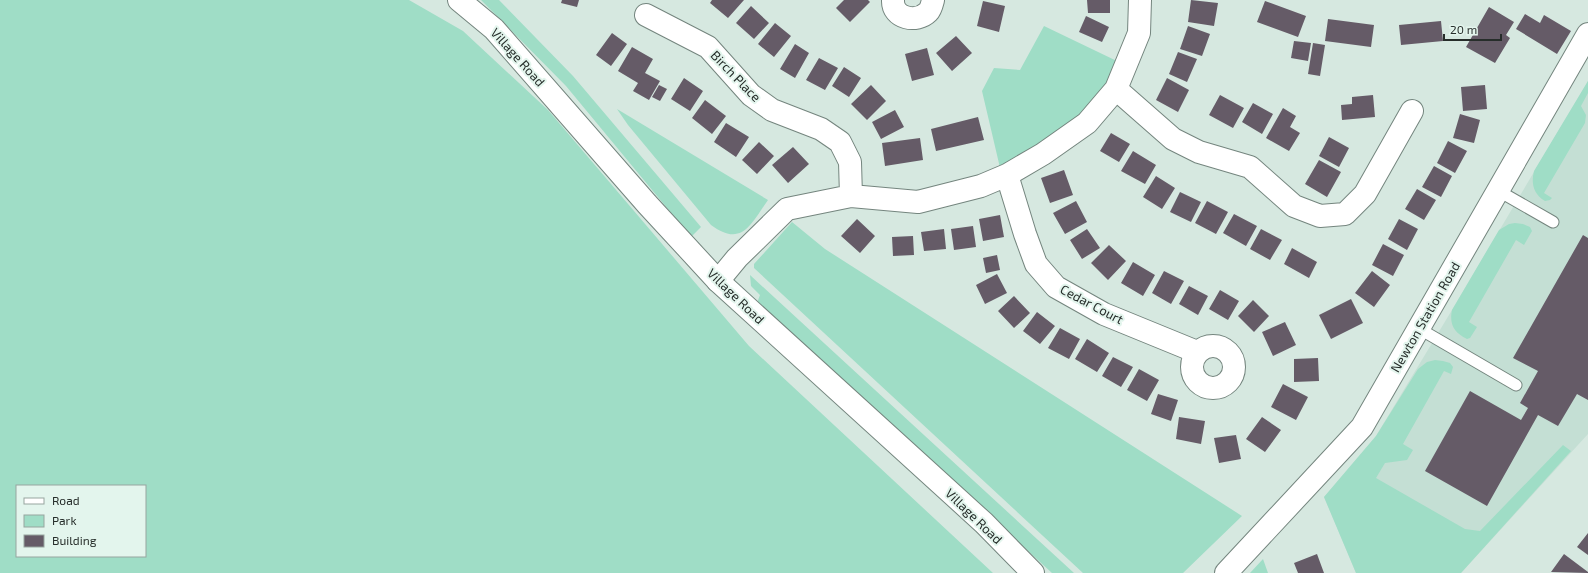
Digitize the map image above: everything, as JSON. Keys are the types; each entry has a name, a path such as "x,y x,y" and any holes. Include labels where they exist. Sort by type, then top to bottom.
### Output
{"street":[{"name":"Village Road","path":"459,0 494,29 646,204 718,281 984,523 1033,573"},
{"path":"893,0 893,4 899,14 909,19 920,18 929,11 933,0"},
{"path":"718,281 737,258 787,209 851,196 918,202 981,186 1007,175 1043,154 1087,123 1116,89 1139,33 1140,0"},
{"name":"Birch Place","path":"646,15 708,47 752,95 772,110 821,129 840,142 850,162 851,196"},
{"name":"Newton Station Road","path":"1226,573 1362,427 1588,34"},
{"path":"1116,89 1174,139 1199,152 1250,167 1294,206 1320,216 1345,214 1365,194 1412,111"},
{"name":"Cedar Court","path":"1007,175 1036,264 1056,287 1104,314 1197,352"}],"lane":[{"path":"1497,190 1553,222"},
{"path":"1418,328 1516,384"}],"shaded area":[{"path":"1588,81 1588,434 1461,573 1356,573 1324,497 1376,436"}],"green space":[{"path":"0,0 409,0 463,31 548,110 749,346 993,573 0,573"},
{"path":"481,0 499,0 573,76 701,227 691,237 566,86"},
{"path":"1044,26 1121,63 1085,122 1001,172 982,91 994,68 1020,70"},
{"path":"1588,81 1588,93 1581,106 1586,115 1585,123 1544,193 1552,198 1545,201 1535,192 1533,184 1534,171"},
{"path":"617,109 768,200 751,225 738,234 731,234 722,232 711,225 628,125"},
{"path":"792,222 825,249 1242,516 1183,573 1083,573 754,268 754,264"},
{"path":"1515,223 1530,227 1532,231 1524,245 1516,240 1469,322 1477,327 1470,338 1467,339 1462,337 1452,324 1452,310 1499,230 1509,224"},
{"path":"750,275 1074,573 1052,573 757,303 760,295 751,286"},
{"path":"1435,360 1450,363 1453,367 1451,374 1444,371 1403,444 1413,450 1407,460 1385,463 1376,478 1465,529 1480,531 1563,445 1571,451 1461,573 1356,573 1324,497 1376,436 1418,369 1427,362"},
{"path":"1263,559 1268,573 1250,573"}],"building":[{"path":"562,0 579,0 577,7 561,3"},
{"path":"712,0 744,0 728,18 710,3"},
{"path":"844,0 868,0 870,2 850,22 836,8"},
{"path":"1087,0 1110,0 1110,13 1088,13"},
{"path":"1191,0 1218,3 1214,26 1188,22"},
{"path":"983,1 1005,6 999,32 977,26"},
{"path":"1265,1 1306,16 1298,37 1257,22"},
{"path":"751,6 769,23 754,39 736,23"},
{"path":"1489,7 1514,22 1506,35 1510,38 1495,63 1466,47"},
{"path":"1525,14 1540,23 1544,15 1571,31 1557,54 1516,29"},
{"path":"1086,16 1109,27 1102,42 1079,32"},
{"path":"1328,19 1374,25 1371,47 1325,41"},
{"path":"1441,21 1443,41 1401,45 1399,25"},
{"path":"775,23 791,36 774,57 758,44"},
{"path":"1188,26 1210,34 1202,56 1180,49"},
{"path":"612,33 627,44 611,66 596,55"},
{"path":"956,36 972,53 952,71 936,53"},
{"path":"1294,41 1311,43 1308,61 1291,58"},
{"path":"1313,43 1325,45 1320,76 1308,74"},
{"path":"795,44 809,53 795,78 780,69"},
{"path":"632,47 653,59 645,73 660,81 649,100 633,91 638,83 618,71"},
{"path":"927,48 934,75 912,81 905,54"},
{"path":"1178,52 1197,59 1187,82 1169,74"},
{"path":"819,58 838,68 825,90 806,80"},
{"path":"844,67 861,78 849,97 832,86"},
{"path":"684,78 703,91 690,111 671,99"},
{"path":"1167,78 1189,90 1178,112 1156,100"},
{"path":"659,85 667,89 660,101 652,97"},
{"path":"871,85 886,101 867,120 851,104"},
{"path":"1485,85 1487,109 1463,111 1461,87"},
{"path":"1220,95 1244,108 1233,128 1209,115"},
{"path":"1373,95 1375,117 1342,120 1341,105 1352,104 1352,97"},
{"path":"705,100 726,116 712,134 692,118"},
{"path":"1253,103 1273,114 1262,134 1242,122"},
{"path":"1283,108 1296,116 1290,127 1300,133 1289,151 1266,138"},
{"path":"895,110 904,127 881,139 872,122"},
{"path":"1460,114 1480,120 1474,143 1453,138"},
{"path":"978,117 984,140 936,151 931,129"},
{"path":"726,123 749,137 736,157 714,142"},
{"path":"1111,133 1130,144 1119,162 1100,151"},
{"path":"1329,137 1349,148 1339,167 1319,156"},
{"path":"920,138 923,160 885,166 882,143"},
{"path":"1448,141 1467,151 1455,173 1437,163"},
{"path":"759,142 774,156 757,174 742,160"},
{"path":"793,147 809,164 788,183 772,165"},
{"path":"1133,151 1156,165 1145,184 1121,171"},
{"path":"1319,160 1341,172 1327,197 1305,184"},
{"path":"1434,166 1452,176 1441,197 1422,187"},
{"path":"1064,170 1073,195 1050,203 1041,178"},
{"path":"1156,176 1175,188 1162,209 1143,197"},
{"path":"1417,189 1436,200 1424,220 1405,209"},
{"path":"1180,192 1201,202 1191,222 1170,212"},
{"path":"1076,201 1087,222 1065,234 1053,213"},
{"path":"1207,201 1228,212 1216,234 1195,223"},
{"path":"1234,214 1257,226 1246,246 1223,233"},
{"path":"1000,215 1004,237 983,241 979,219"},
{"path":"857,219 875,236 860,253 841,236"},
{"path":"1399,219 1418,229 1407,250 1388,239"},
{"path":"973,226 976,247 954,250 951,229"},
{"path":"944,229 946,249 924,251 921,232"},
{"path":"1087,229 1100,248 1082,259 1070,240"},
{"path":"1261,229 1282,240 1270,260 1250,249"},
{"path":"1583,235 1588,238 1588,400 1577,394 1558,426 1538,415 1487,506 1425,471 1470,391 1521,420 1528,408 1520,403 1538,371 1513,358"},
{"path":"913,236 914,255 893,256 892,237"},
{"path":"1383,244 1404,255 1393,276 1372,265"},
{"path":"1109,245 1126,261 1108,280 1091,263"},
{"path":"1292,248 1317,262 1309,278 1284,264"},
{"path":"997,255 1000,270 986,273 983,258"},
{"path":"1133,262 1155,275 1143,296 1121,283"},
{"path":"1164,271 1184,281 1171,304 1152,293"},
{"path":"1372,271 1390,285 1374,307 1355,293"},
{"path":"997,274 1007,293 985,304 976,285"},
{"path":"1189,286 1208,296 1198,315 1179,304"},
{"path":"1220,290 1239,301 1228,320 1209,309"},
{"path":"1014,296 1030,313 1014,328 998,311"},
{"path":"1351,299 1363,323 1331,339 1319,315"},
{"path":"1253,300 1269,316 1254,332 1238,316"},
{"path":"1037,312 1055,326 1040,344 1023,331"},
{"path":"1285,322 1296,345 1273,356 1262,332"},
{"path":"1060,328 1080,339 1069,359 1048,348"},
{"path":"1087,339 1109,353 1097,372 1075,359"},
{"path":"1113,357 1133,367 1121,387 1102,376"},
{"path":"1318,358 1319,381 1294,382 1294,359"},
{"path":"1139,369 1159,380 1147,401 1127,390"},
{"path":"1283,384 1308,397 1296,420 1271,407"},
{"path":"1158,394 1178,400 1171,421 1151,414"},
{"path":"1179,417 1205,421 1201,444 1176,439"},
{"path":"1262,417 1281,430 1265,452 1246,439"},
{"path":"1236,435 1241,459 1219,463 1214,438"},
{"path":"1588,533 1588,555 1577,547"},
{"path":"1317,554 1324,573 1298,573 1294,563"},
{"path":"1564,554 1588,572 1588,573 1551,572"}]}
